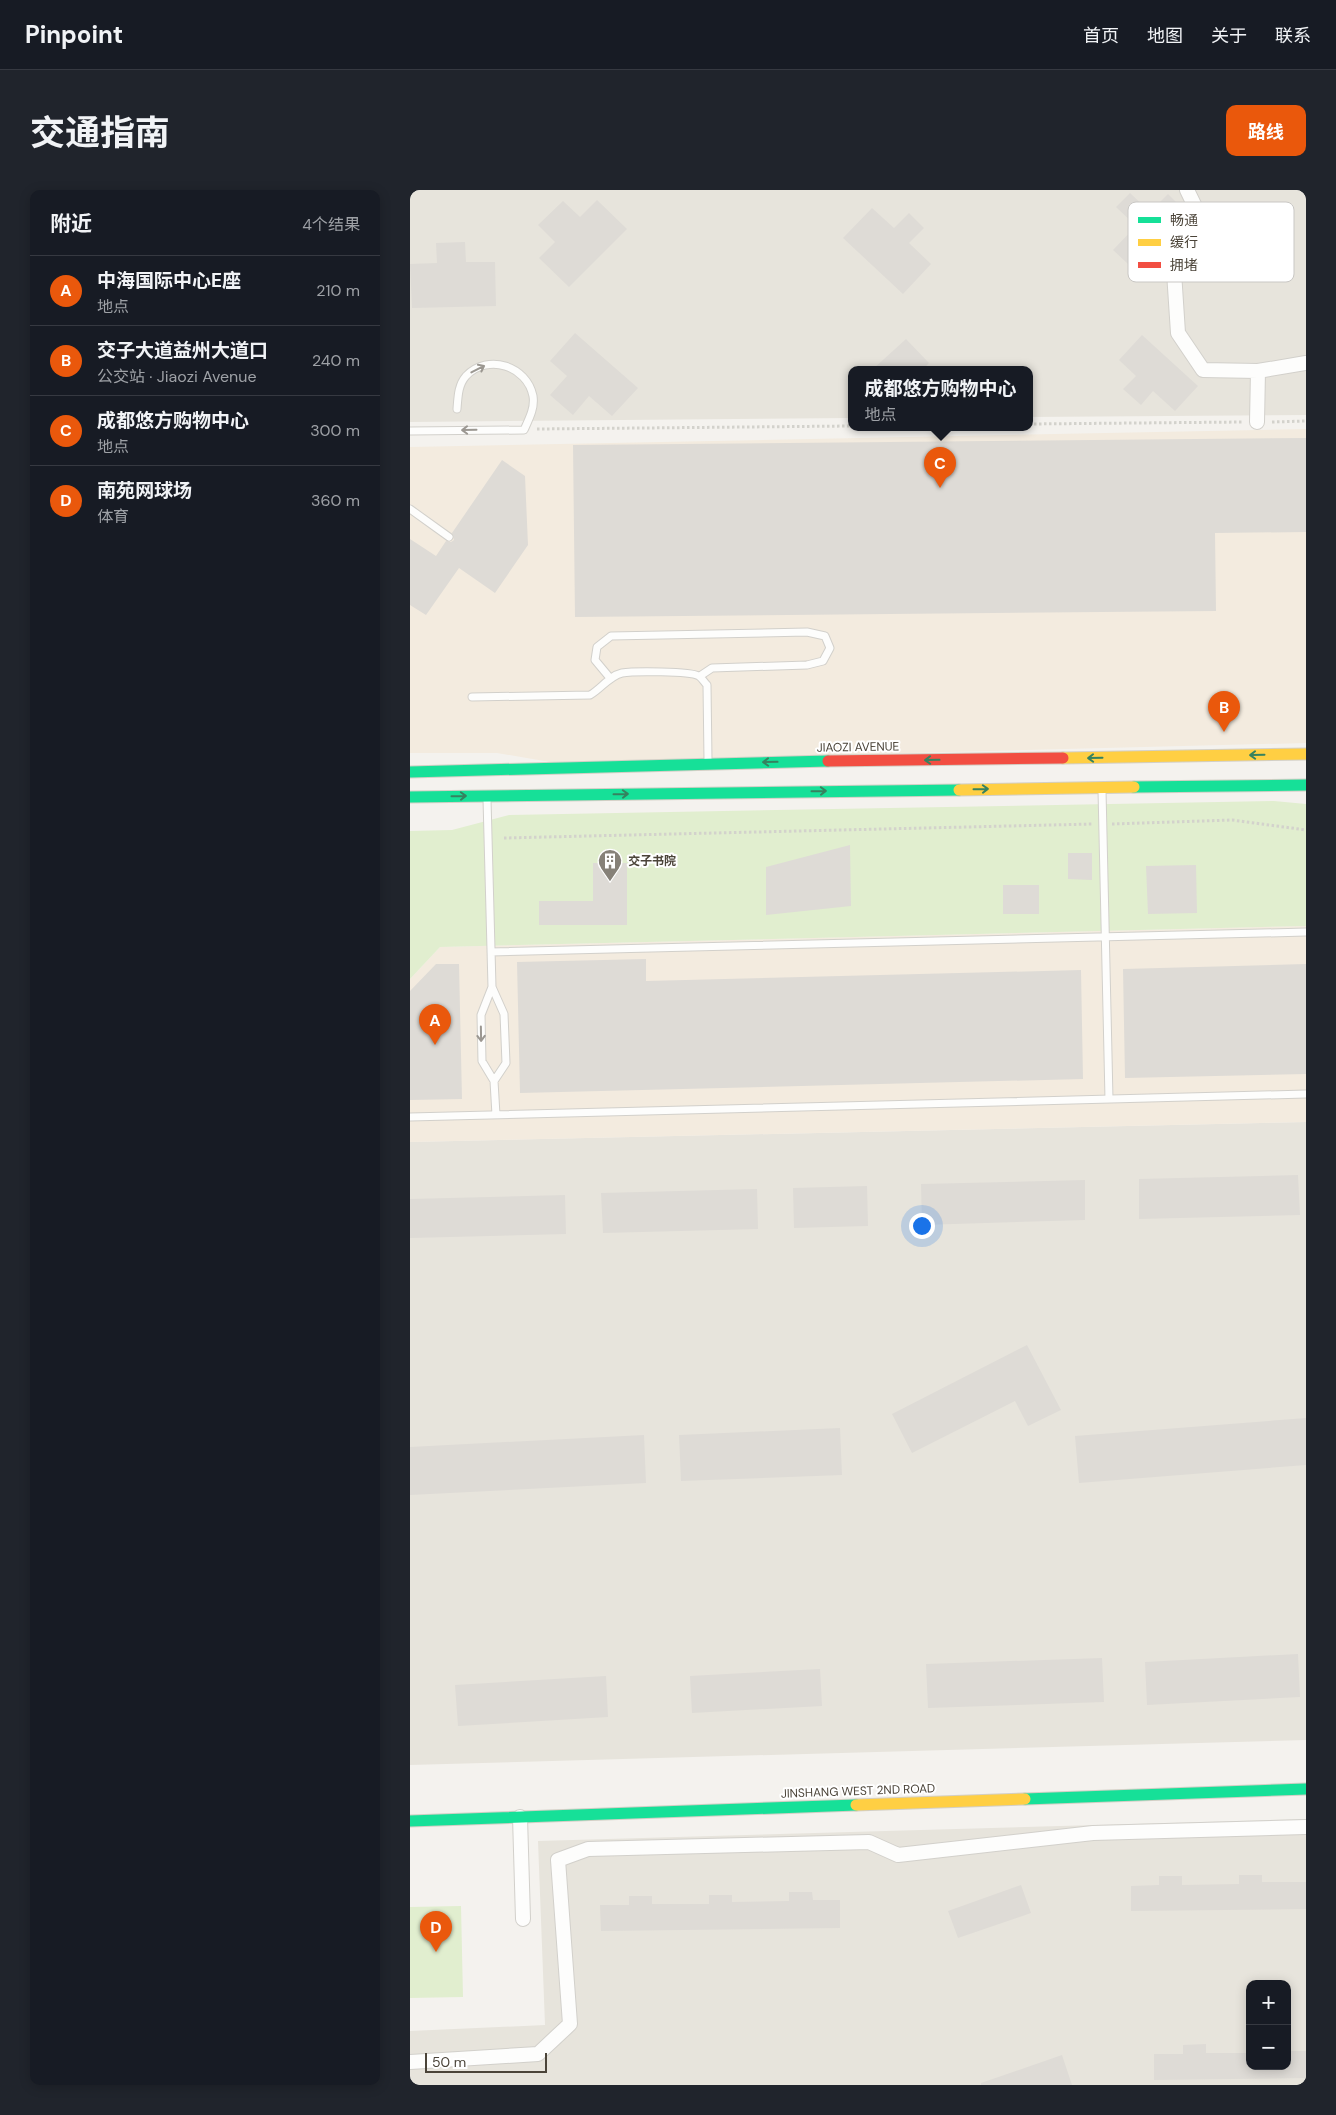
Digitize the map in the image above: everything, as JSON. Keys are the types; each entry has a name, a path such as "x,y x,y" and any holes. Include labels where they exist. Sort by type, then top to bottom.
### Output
{"main road":[{"name":"JIAOZI AVENUE","path":"410,772 708,763 1306,754"},
{"path":"410,797 1306,785"},
{"name":"JINSHANG WEST 2ND ROAD","path":"410,1821 1306,1789"}],"street":[{"path":"1187,190 1193,202"},
{"path":"1175,282 1178,333 1203,370 1258,372 1306,363"},
{"path":"1257,422 1258,372"},
{"path":"520,1817 524,1919"},
{"path":"410,2062 538,2054 570,2024 558,1860 588,1848 870,1842 898,1855 1092,1833 1306,1827"}],"lane":[{"path":"410,431 524,430 531,414 533,397 527,381 514,369 498,364 480,366 466,376 458,392 457,409"},
{"path":"410,509 449,537"},
{"path":"610,678 595,660 597,647 611,636 807,632 825,636 830,648 824,661 807,665 712,668 700,676"},
{"path":"472,697 590,695 600,689 610,678 622,673 687,672 700,676 707,685 708,763"},
{"path":"1102,788 1109,1099"},
{"path":"487,796 492,987 504,1014 506,1062 494,1081"},
{"path":"491,952 1306,932"},
{"path":"492,987 481,1015 482,1061 494,1081 496,1115"},
{"path":"410,1117 1306,1094"}],"path":[{"path":"1033,424 1306,421"},
{"path":"524,430 848,426"},
{"path":"504,838 1232,820 1306,830"}],"shaded area":[{"path":"410,190 1306,190 1306,415 1033,417 1033,366 848,366 848,418 410,422"},
{"path":"1306,429 1306,743 550,762 497,753 410,753 410,447"},
{"path":"1306,926 1306,1122 410,1142 410,979 440,947"},
{"path":"1306,1122 1306,1740 410,1765 410,1142"},
{"path":"1306,1819 1306,2085 410,2085 410,2031 545,2025 538,1841"}],"green space":[{"path":"1274,801 1306,804 1306,926 440,947 410,979 410,831 452,830 509,815"},
{"path":"461,1906 463,1997 410,1998 410,1907"}],"building":[{"path":"1130,193 1139,202 1128,202 1128,218 1116,207"},
{"path":"1168,194 1176,202 1160,202"},
{"path":"597,200 627,229 569,287 539,258 555,242 538,225 563,201 580,217"},
{"path":"872,208 894,228 909,213 924,228 909,243 931,264 903,294 843,238"},
{"path":"1128,234 1128,264 1113,250"},
{"path":"465,242 466,262 495,262 496,306 412,308 410,264 437,263 436,243"},
{"path":"575,333 638,388 612,416 589,396 573,415 550,395 567,376 550,361"},
{"path":"1142,335 1198,386 1175,411 1153,391 1141,405 1123,389 1136,376 1119,360"},
{"path":"906,339 929,363 926,366 876,366"},
{"path":"1306,438 1306,532 1215,533 1216,611 575,617 573,445"},
{"path":"502,460 525,476 528,545 495,593 459,568 426,615 410,605 410,539 436,556 446,541 451,542 454,540 452,533"},
{"path":"850,845 851,906 766,915 766,867"},
{"path":"1068,853 1092,853 1092,880 1068,879"},
{"name":"交子书院","path":"593,863 627,863 627,925 539,925 539,901 593,901"},
{"path":"1196,865 1197,913 1148,914 1146,866"},
{"path":"1003,885 1039,885 1039,914 1003,914"},
{"path":"646,959 646,981 1081,970 1083,1079 520,1093 517,962"},
{"path":"436,964 459,964 462,1099 410,1100 410,991"},
{"path":"1306,964 1306,1074 1125,1078 1123,969"},
{"path":"1298,1175 1300,1215 1139,1219 1139,1179"},
{"path":"1085,1180 1085,1220 922,1225 921,1184"},
{"path":"867,1186 868,1226 794,1228 793,1188"},
{"path":"757,1189 758,1229 603,1233 601,1193"},
{"path":"565,1195 566,1234 410,1238 410,1199"},
{"path":"1027,1345 1061,1410 1028,1426 1015,1401 912,1453 892,1414"},
{"path":"1306,1418 1306,1465 1079,1483 1075,1436"},
{"path":"840,1428 842,1475 681,1481 679,1435"},
{"path":"644,1435 646,1483 410,1495 410,1447"},
{"path":"1298,1654 1300,1697 1147,1705 1145,1662"},
{"path":"1102,1658 1104,1702 928,1708 926,1664"},
{"path":"820,1669 822,1706 692,1713 690,1676"},
{"path":"606,1676 608,1717 458,1726 455,1685"},
{"path":"1239,1875 1262,1875 1262,1882 1306,1882 1306,1909 1131,1911 1131,1886 1159,1885 1159,1876 1182,1876 1182,1885 1239,1884"},
{"path":"1021,1885 1031,1913 958,1938 948,1911"},
{"path":"789,1892 812,1892 813,1900 840,1900 840,1928 601,1931 600,1905 629,1905 629,1896 652,1896 652,1904 709,1904 709,1895 732,1895 732,1902 789,1901"},
{"path":"1206,2044 1206,2053 1246,2053 1246,2070 1291,2070 1291,2051 1306,2051 1306,2078 1154,2080 1154,2054 1183,2054 1183,2045"},
{"path":"1062,2055 1072,2085 981,2085 981,2083"}],"traffic: fast":[{"path":"410,772 828,761"},
{"path":"1134,787 1306,785"},
{"path":"410,797 959,790"},
{"path":"1025,1799 1306,1789"},
{"path":"410,1821 856,1805"}],"traffic: slow":[{"path":"1063,758 1306,754"},
{"path":"959,790 1134,787"},
{"path":"856,1805 1025,1799"}],"traffic: jam":[{"path":"828,761 1063,758"}],"place":[{"name":"成都悠方购物中心","path":"940,488"},
{"name":"交子大道益州大道口","path":"1224,732"},
{"name":"交子书院","path":"610,882"},
{"name":"中海国际中心E座","path":"435,1045"},
{"name":"南苑网球场","path":"436,1952"}]}
